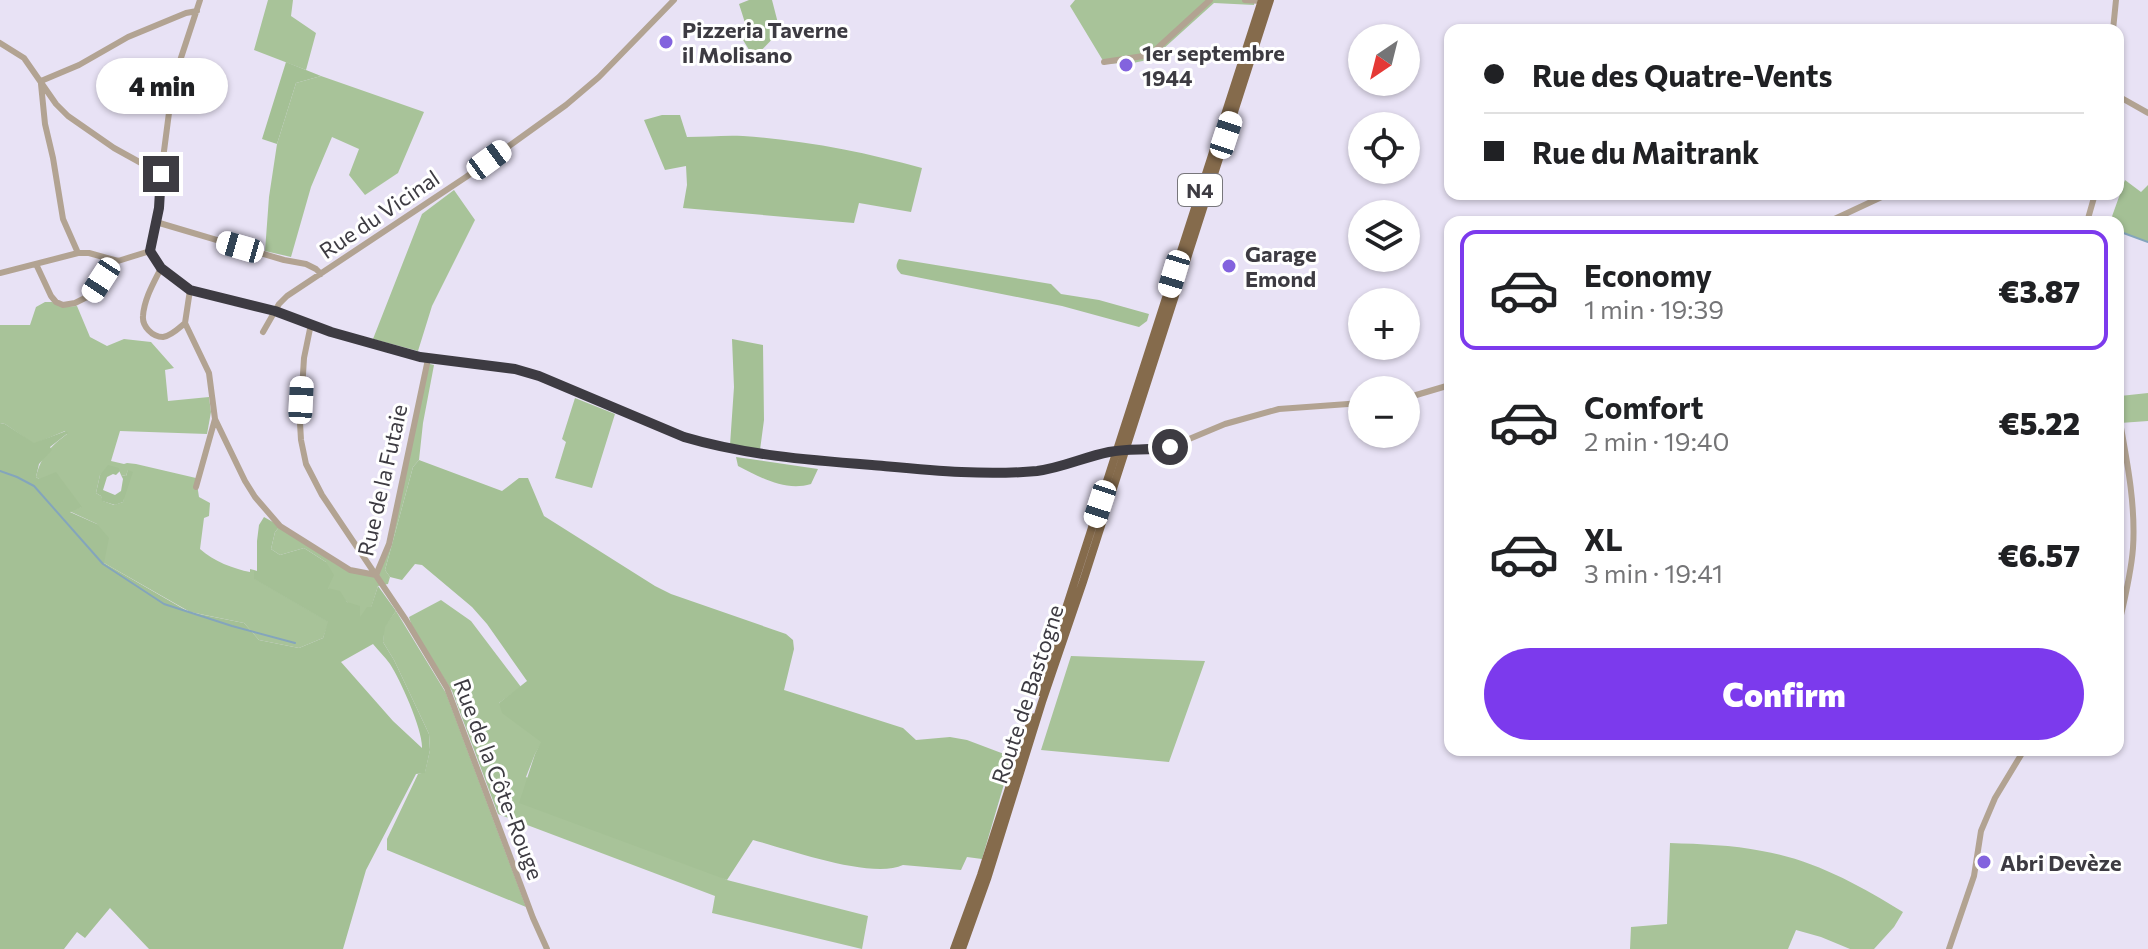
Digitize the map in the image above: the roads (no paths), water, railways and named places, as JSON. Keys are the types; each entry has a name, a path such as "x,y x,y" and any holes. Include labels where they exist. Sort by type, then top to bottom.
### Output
{"main road":[{"name":"Route de Bastogne","path":"965,947 1264,0"},
{"name":"Route de Bastogne","path":"954,949 1121,451"}],"street":[{"path":"200,0 173,82 150,251 161,268 190,290 275,311 359,340 428,359 515,369 539,376 684,437 760,454 948,472 1041,470 1121,451 1170,447 1225,424 1279,409 1348,404"},
{"name":"Rue du Vicinal","path":"275,311 282,300 466,177 583,91 674,0"},
{"path":"1104,62 1150,55 1210,0"},
{"path":"1245,0 1264,0"},
{"path":"2114,24 2116,0"},
{"path":"41,81 79,65 128,37 197,11"},
{"path":"0,43 24,58 56,104 80,125 161,174"},
{"path":"41,81 45,124 63,219 78,253"},
{"path":"2124,99 2148,113"},
{"path":"1841,216 1875,200"},
{"path":"156,222 306,264 321,274"},
{"path":"36,264 51,296 63,305 91,295 118,261 150,251"},
{"path":"0,273 78,253 118,261"},
{"path":"161,268 149,292 143,320 146,327 165,337 185,323"},
{"path":"190,290 185,323 209,373 215,419 255,497 280,526 350,570 376,575"},
{"path":"263,332 275,311"},
{"name":"Rue de la Futaie","path":"311,324 302,377 300,423 303,453 322,495 376,575"},
{"name":"Rue de la Futaie","path":"376,575 389,544 428,359"},
{"path":"1420,394 1444,387"},
{"path":"196,487 215,419"},
{"path":"2124,451 2133,510 2133,547 2124,600"},
{"name":"Rue de la Côte-Rouge","path":"376,575 454,702 547,949"},
{"path":"1949,949 1974,876 1981,831 1995,798 2020,756"}],"waterway":[{"path":"2124,233 2148,242"},
{"path":"0,471 34,486 103,564 164,604 295,643"}],"place":[{"name":"Pizzeria Taverne il Molisano","path":"666,42"},
{"name":"1er septembre 1944","path":"1126,65"},
{"name":"Garage Emond","path":"1229,266"},
{"name":"Abri Devèze","path":"1984,862"}]}
